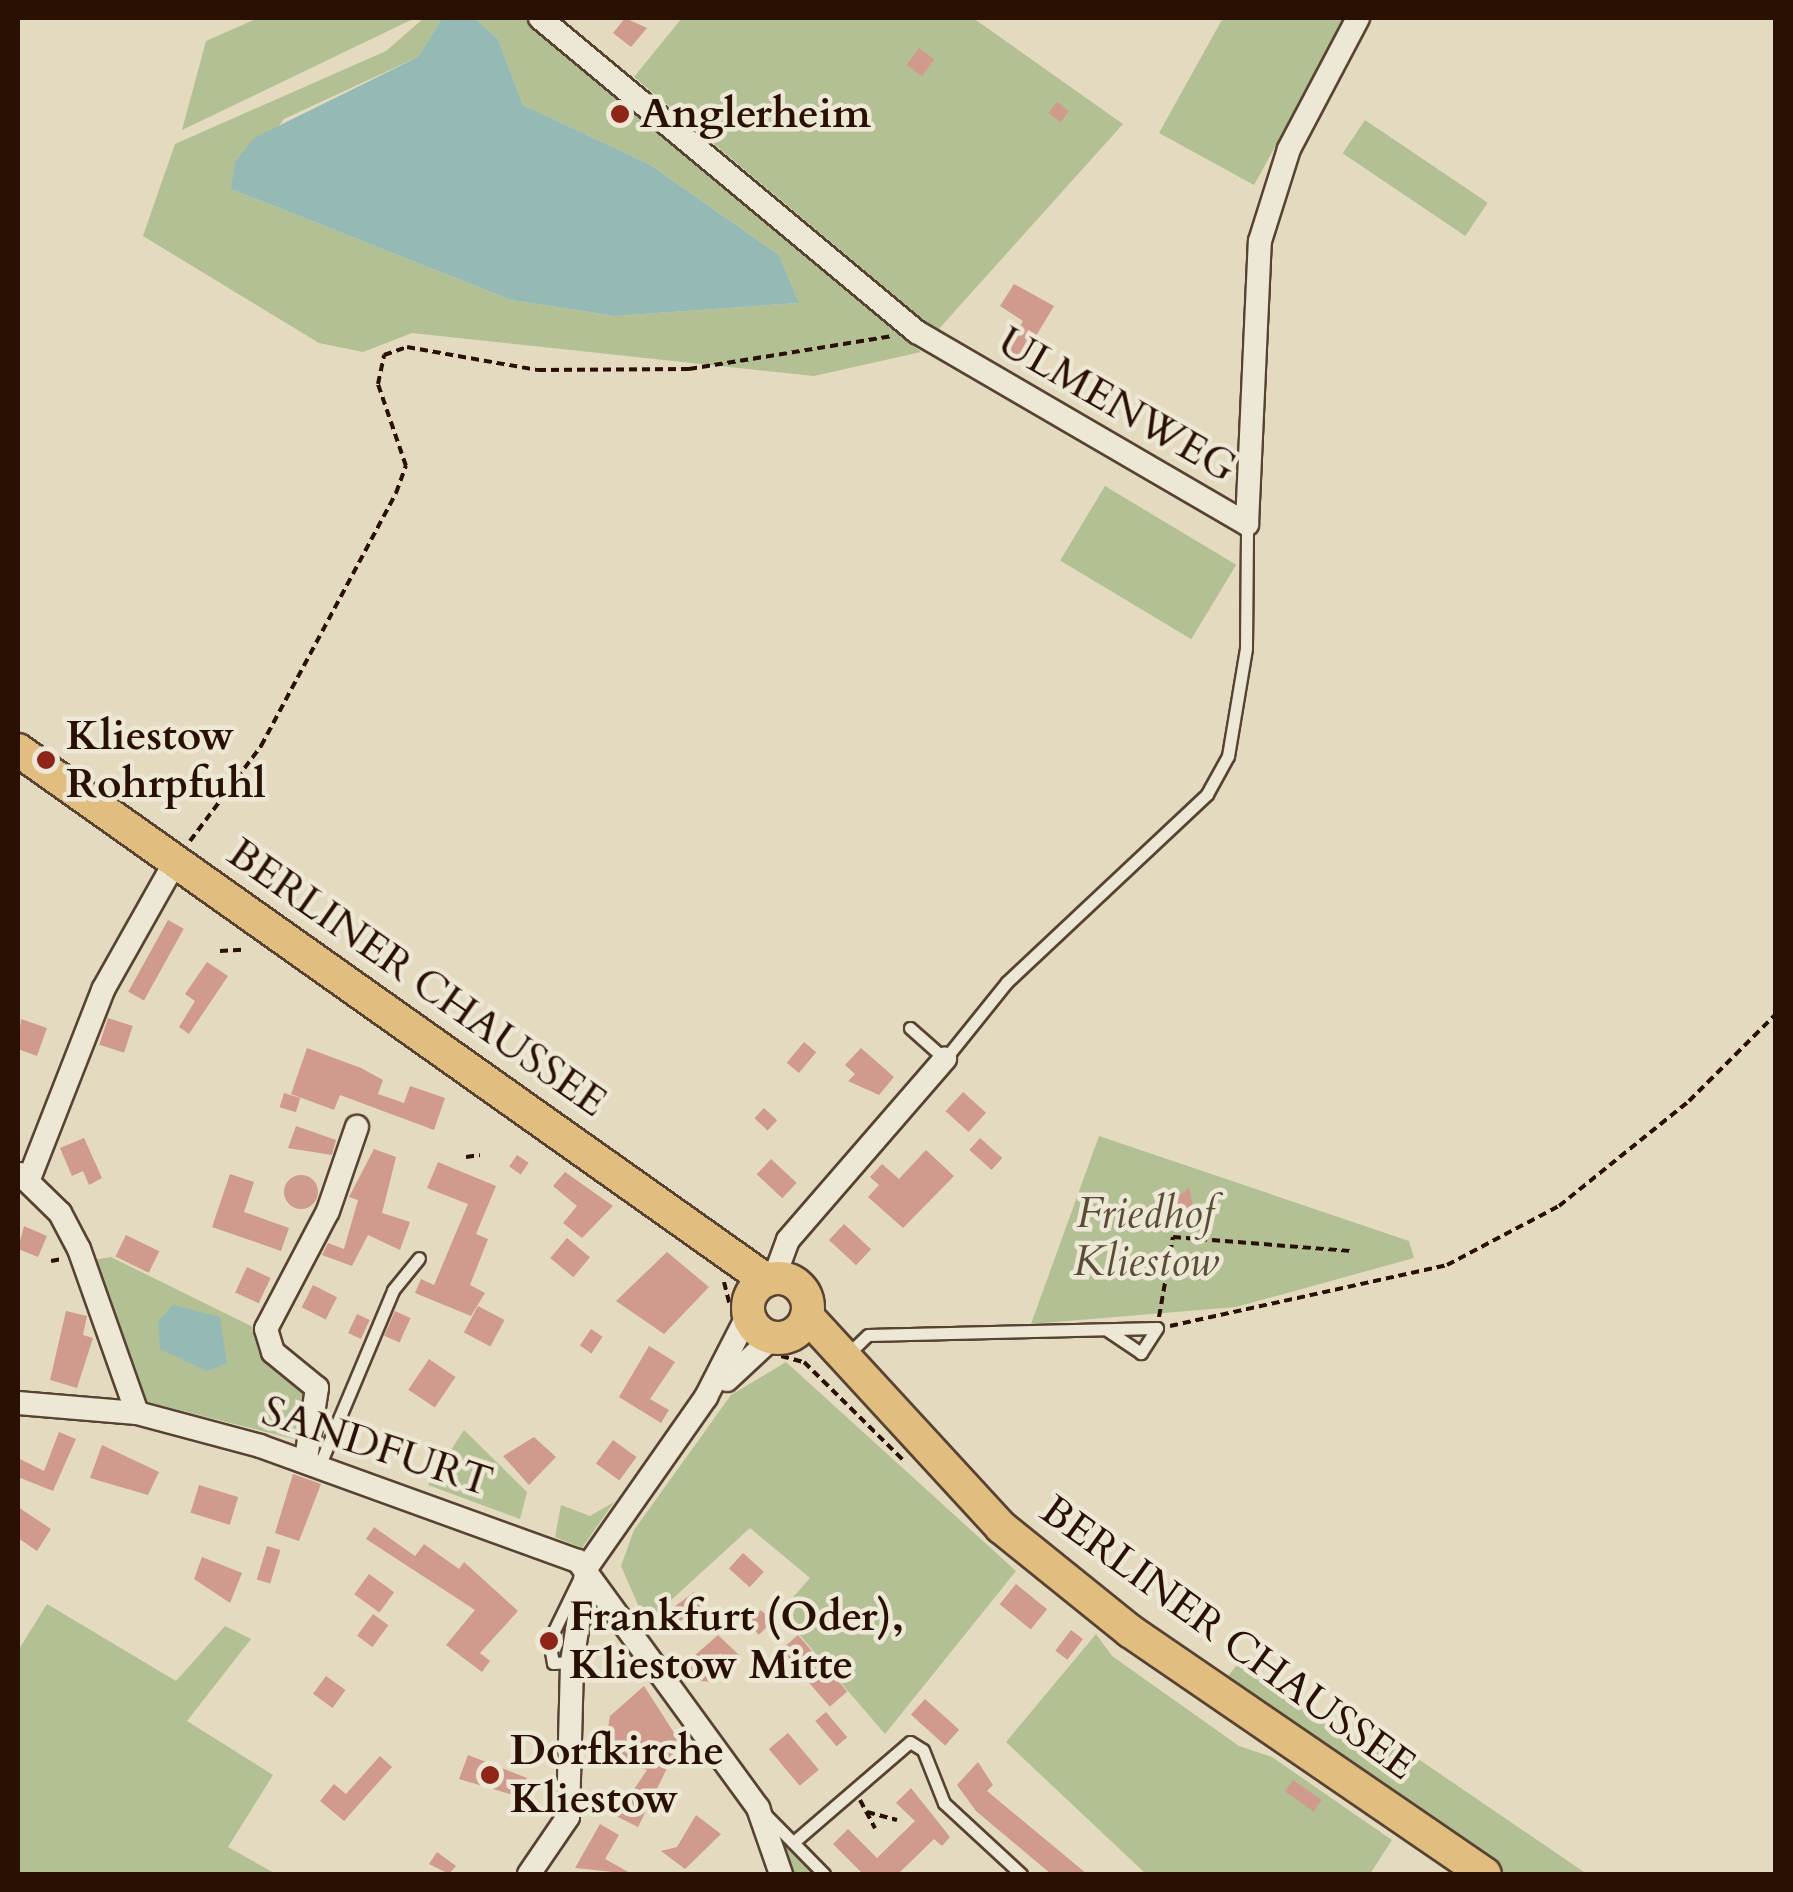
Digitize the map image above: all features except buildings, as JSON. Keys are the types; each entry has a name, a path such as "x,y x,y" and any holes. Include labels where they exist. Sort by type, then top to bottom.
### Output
{"main road":[{"name":"BERLINER CHAUSSEE","path":"18,750 666,1211 890,1414 1001,1527 1130,1631 1485,1874"},
{"name":"BERLINER CHAUSSEE","path":"773,1308 843,1358 890,1414"}],"street":[{"name":"ULMENWEG","path":"540,18 916,332 1247,524 1260,241 1289,149 1358,18"},
{"path":"137,1413 79,1249 23,1176 104,988 176,860"},
{"path":"529,1874 568,1817 572,1662 587,1567 773,1308 788,1240 945,1059"},
{"path":"313,1461 317,1388 273,1352 266,1329 328,1212 357,1127"},
{"path":"706,1397 773,1308"},
{"name":"SANDFURT","path":"18,1403 137,1413 313,1461 587,1567"},
{"path":"587,1567 758,1808 781,1874"}],"lane":[{"path":"910,1028 945,1059 1006,982 1208,794 1228,756 1246,648 1247,524"},
{"path":"313,1461 393,1290 419,1258"},
{"path":"1108,1332 1141,1353 1157,1328"},
{"path":"843,1358 868,1335 1157,1328"},
{"path":"796,1840 855,1792 903,1742 919,1744 944,1803 1021,1874"},
{"path":"758,1808 796,1840 824,1874"}],"path":[{"path":"176,860 261,746 396,493 406,466 378,384 384,355 407,347 538,370 690,369 916,332"},
{"path":"220,952 242,950"},
{"path":"1352,1252 1173,1237 1157,1328 1447,1266 1559,1206 1690,1101 1776,1014"},
{"path":"466,1156 480,1155"},
{"path":"855,1792 876,1828"},
{"path":"867,1812 898,1820"}],"green space":[{"path":"258,18 415,18 182,130 206,41"},
{"path":"424,18 442,18 418,57 284,119 231,189 511,300 615,316 799,303 779,255 649,164 523,105 498,39 474,18 523,18 921,352 814,376 412,333 363,352 319,343 143,236 175,144 386,51"},
{"path":"682,18 973,18 1123,124 937,331 634,77"},
{"path":"1223,18 1346,18 1254,185 1159,133"},
{"path":"1365,120 1488,203 1465,236 1343,153"},
{"path":"1105,486 1236,565 1191,639 1060,561"},
{"name":"Friedhof Kliestow","path":"1099,1136 1409,1241 1414,1258 1236,1307 1031,1324"},
{"path":"111,1257 255,1328 258,1351 308,1397 298,1440 147,1402 93,1260"},
{"path":"786,1362 1016,1571 885,1734 780,1612 810,1578 750,1528 646,1623 621,1566 634,1530 731,1395"},
{"path":"464,1430 527,1492 520,1519 428,1485"},
{"path":"614,1502 582,1548 555,1537 561,1505 590,1516"},
{"path":"47,1604 176,1681 225,1626 251,1639 187,1721 273,1775 228,1847 276,1874 18,1874 18,1651"},
{"path":"1096,1634 1112,1656 1239,1746 1272,1757 1392,1840 1370,1874 1146,1874 1006,1742"},
{"path":"1241,1660 1344,1737 1405,1750 1587,1874 1506,1874 1224,1681"},
{"path":"778,1840 791,1848 816,1874 789,1874"}],"water":[{"path":"442,18 474,18 498,39 523,105 649,164 779,255 799,303 615,316 511,300 231,189 235,162 254,138 418,57"},
{"path":"173,1305 220,1317 227,1363 207,1371 160,1349 158,1322"}],"place":[{"name":"Anglerheim","path":"620,114"},
{"name":"Kliestow Rohrpfuhl","path":"46,760"},
{"name":"Frankfurt (Oder), Kliestow Mitte","path":"549,1641"},
{"name":"Dorfkirche Kliestow","path":"490,1775"}]}
